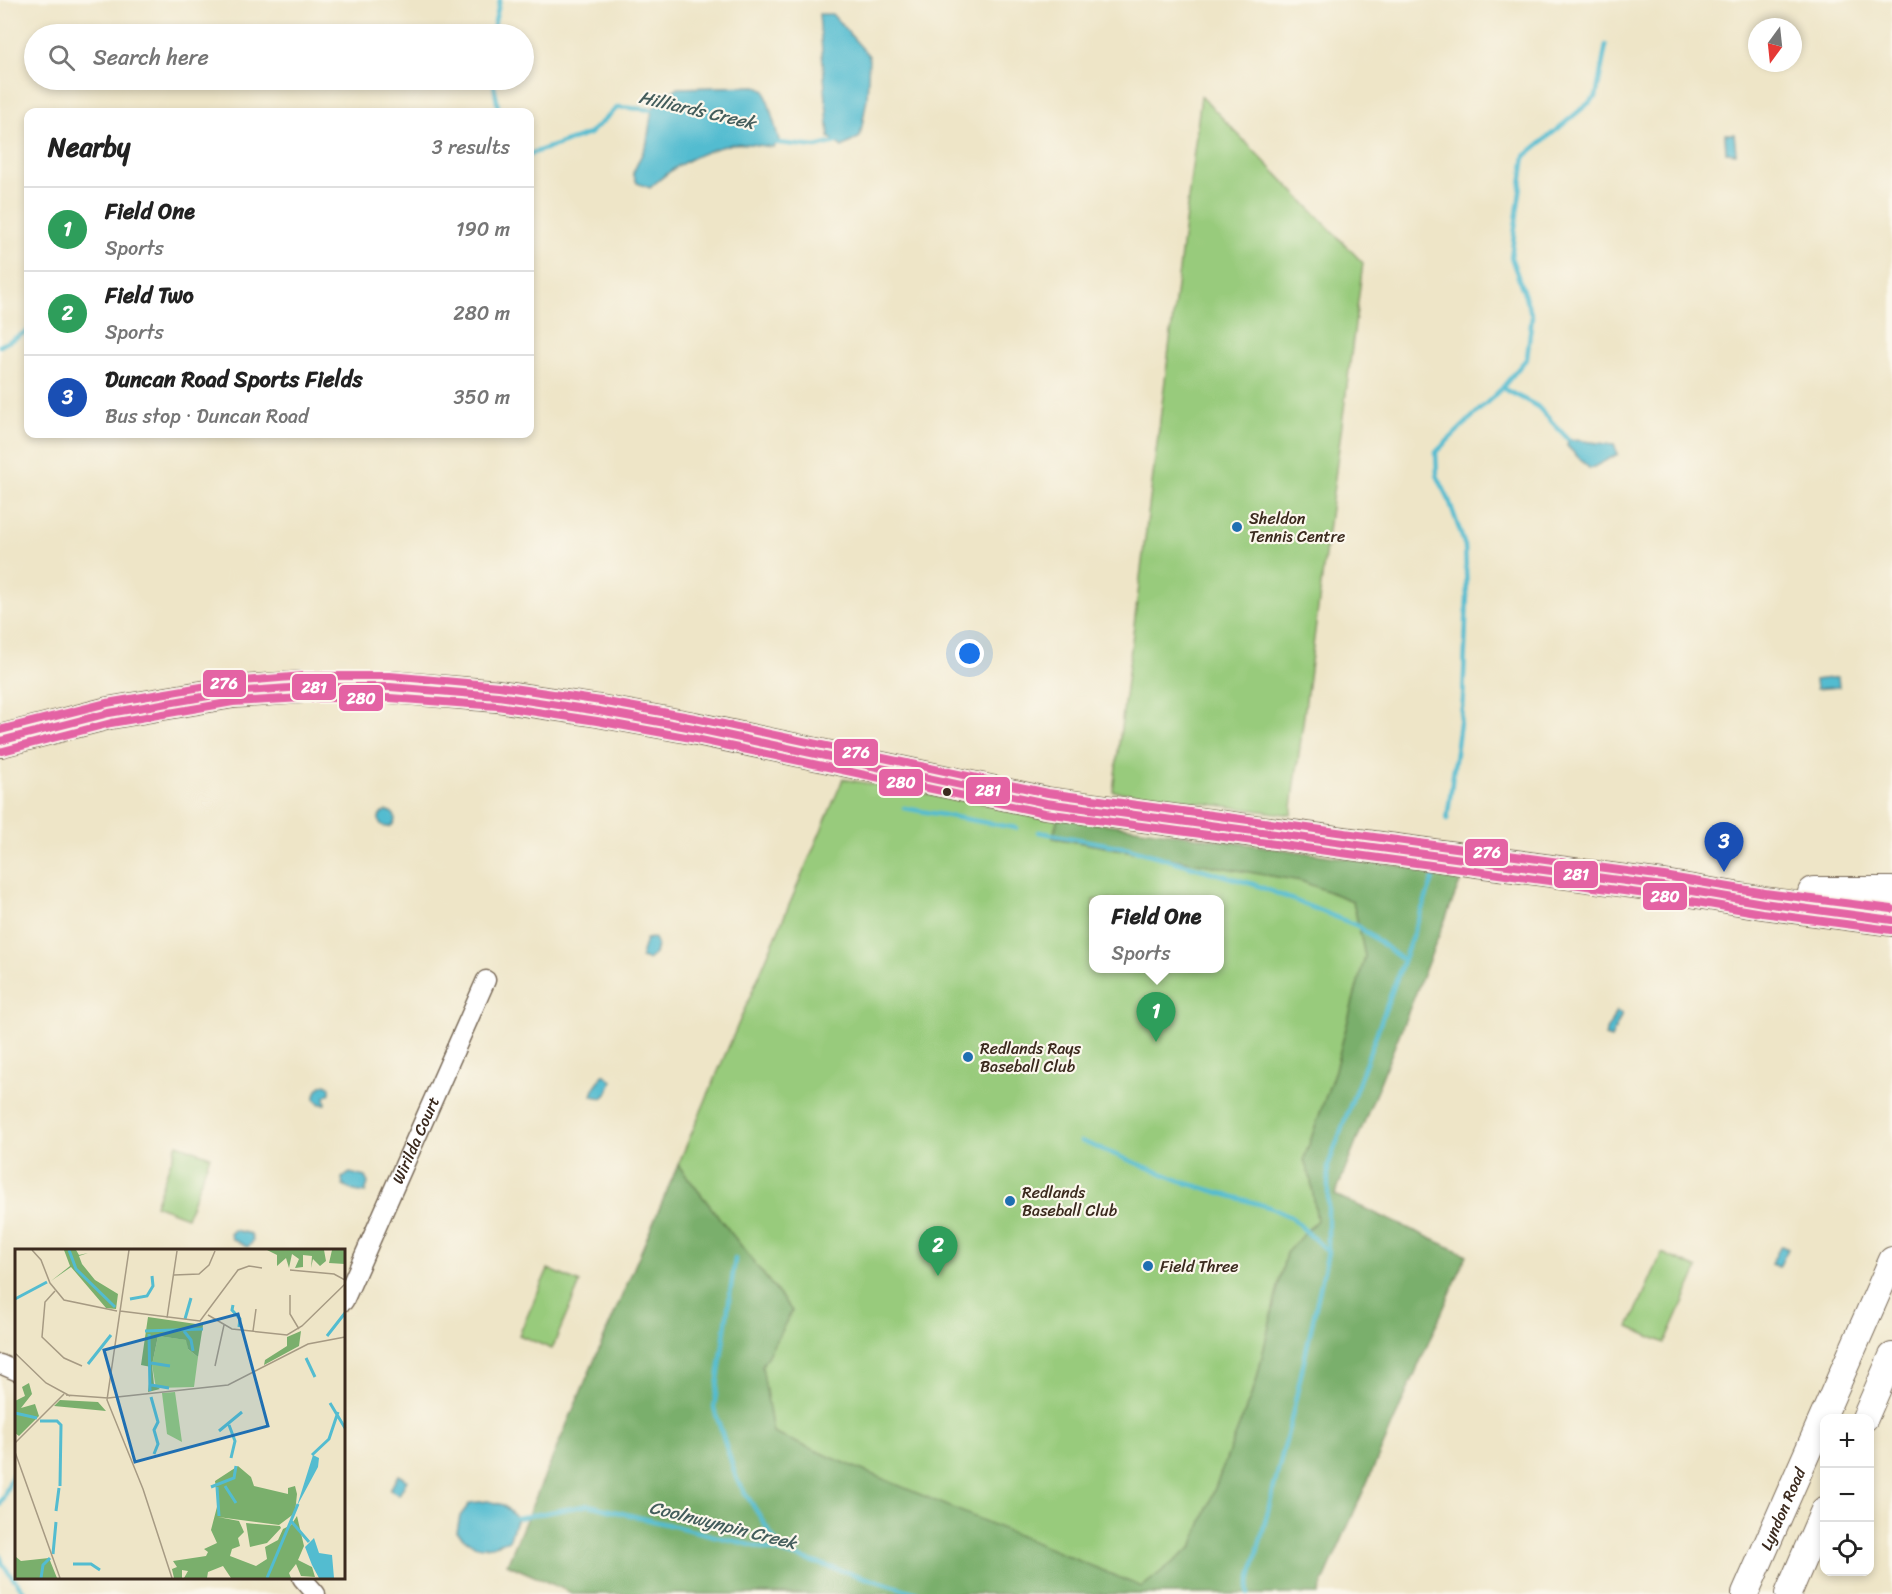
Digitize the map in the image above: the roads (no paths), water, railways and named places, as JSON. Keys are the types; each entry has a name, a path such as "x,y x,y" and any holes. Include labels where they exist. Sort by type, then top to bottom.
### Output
{"highway":[{"path":"0,741 109,713 232,692 303,687 390,687 498,696 693,728 1046,803 1663,886 1763,903 1892,920"},
{"path":"1663,886 1799,893 1892,893"}],"main road":[{"name":"Lyndon Road","path":"1745,1594 1892,1260"},
{"path":"1867,1414 1892,1356"},
{"path":"1788,1594 1820,1519"}],"street":[{"name":"Wirilda Court","path":"345,1299 486,980"},
{"path":"0,1364 15,1371"},
{"path":"303,1579 316,1594"}],"water":[{"path":"819,14 832,14 869,56 867,98 860,137 842,147 829,137"},
{"path":"756,86 765,91 779,140 773,147 732,144 698,155 678,166 650,188 637,183 633,173 647,143 652,109 665,96 677,88"},
{"path":"1725,134 1734,134 1736,153 1726,152"},
{"path":"1568,439 1614,445 1618,454 1590,469 1567,446"},
{"path":"1838,677 1839,687 1816,689 1815,680"},
{"path":"387,811 395,819 387,827 379,819"},
{"path":"654,938 657,945 655,954 648,960 641,958 646,939"},
{"path":"1616,1011 1622,1014 1611,1038 1605,1036"},
{"path":"604,1074 612,1081 608,1092 602,1098 592,1096 595,1086"},
{"path":"326,1084 330,1087 330,1093 325,1097 326,1104 320,1104 315,1099 316,1094 319,1088"},
{"path":"350,1173 365,1177 368,1183 365,1193 343,1186 342,1178"},
{"path":"234,1230 251,1234 253,1240 251,1244 247,1247 232,1239 230,1234"},
{"path":"1781,1246 1788,1249 1779,1267 1771,1264"},
{"path":"398,1475 407,1480 399,1495 390,1490"},
{"path":"488,1501 503,1505 517,1518 509,1540 487,1547 475,1546 457,1532 460,1516 470,1503"}],"waterway":[{"name":"Hilliards Creek","path":"494,24 500,0"},
{"path":"1447,820 1463,700 1467,595 1465,546 1449,500 1437,475 1436,452 1502,388 1527,358 1532,316 1511,257 1525,156 1596,97 1606,45"},
{"name":"Hilliards Creek","path":"495,90 498,108"},
{"name":"Hilliards Creek","path":"534,153 589,134 618,107 655,110"},
{"name":"Hilliards Creek","path":"770,142 816,147 836,142"},
{"name":"Hilliards Creek","path":"0,346 24,333"},
{"path":"1502,388 1537,406 1568,439"},
{"path":"904,808 1016,828"},
{"path":"1039,832 1128,848 1256,885 1358,926 1403,960"},
{"path":"1248,1594 1291,1420 1328,1252 1328,1166 1436,871"},
{"path":"1081,1141 1186,1183 1269,1207 1291,1217 1327,1251"},
{"path":"735,1259 714,1408 737,1480 783,1553"},
{"path":"0,1505 15,1469"},
{"name":"Coolnwynpin Creek","path":"517,1518 589,1505 783,1553 920,1594"},
{"path":"0,1555 3,1565 26,1594"}],"place":[{"name":"Sheldon Tennis Centre","path":"1237,527"},
{"name":"Duncan Road Sports Fields","path":"1724,872"},
{"name":"Field One","path":"1156,1042"},
{"name":"Redlands Rays Baseball Club","path":"968,1057"},
{"name":"Redlands Baseball Club","path":"1010,1201"},
{"name":"Field Three","path":"1148,1266"},
{"name":"Field Two","path":"938,1276"}]}
